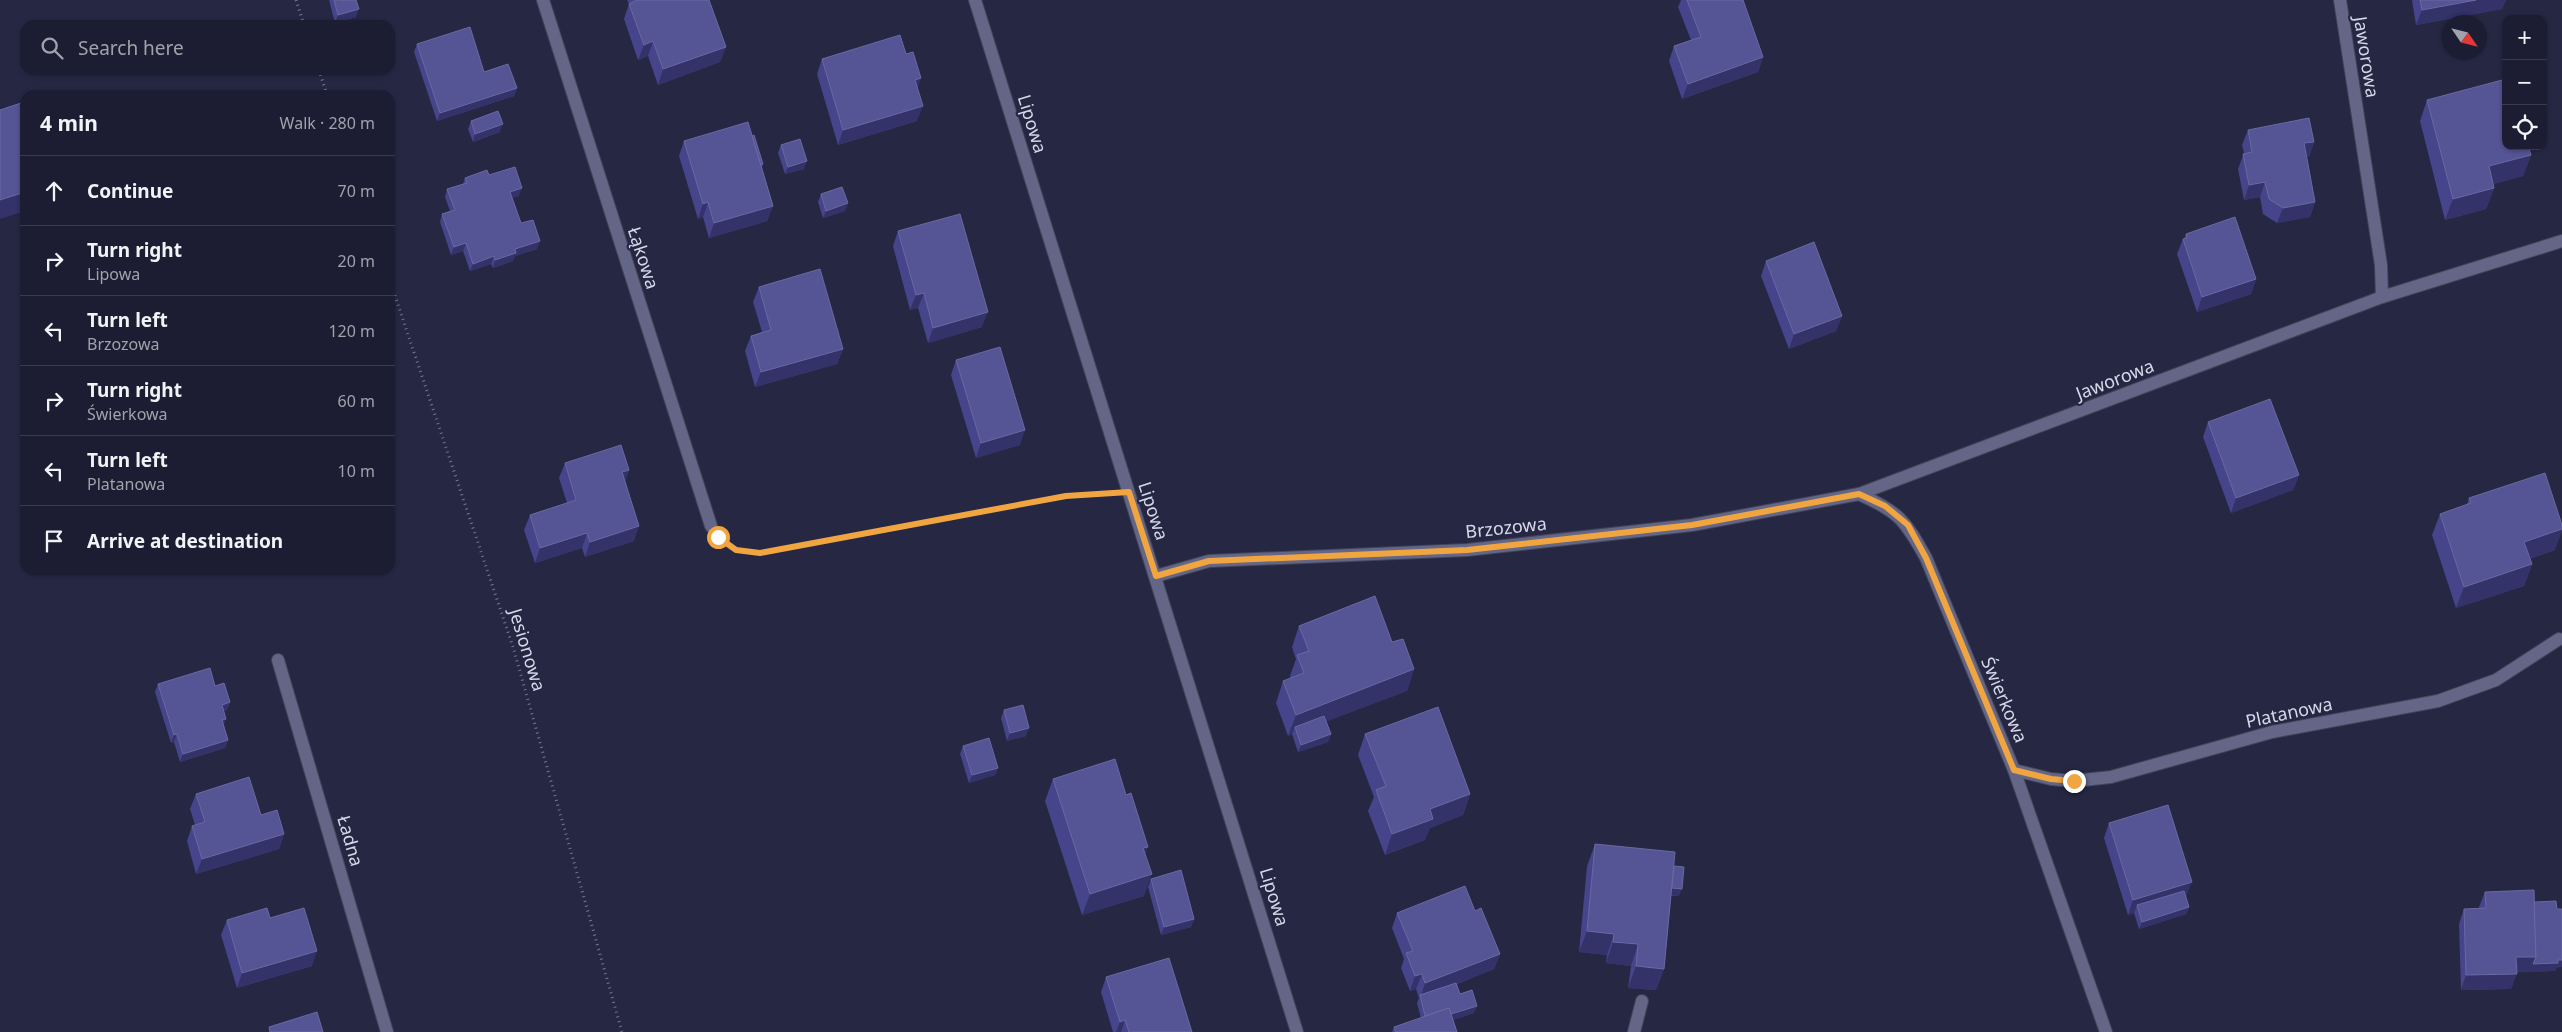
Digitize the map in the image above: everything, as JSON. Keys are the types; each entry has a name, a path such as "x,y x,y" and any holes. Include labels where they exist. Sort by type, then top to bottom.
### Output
{"street":[{"name":"Łąkowa","path":"543,0 711,526"},
{"name":"Lipowa","path":"975,0 1297,1032"},
{"name":"Jaworowa","path":"2340,0 2381,265 2382,297"},
{"name":"Jaworowa","path":"1859,494 2382,297 2562,241"},
{"name":"Brzozowa","path":"1156,576 1209,561 1467,550 1692,525 1859,494"},
{"name":"Świerkowa","path":"1859,494 1885,506 1908,525 1926,558 2014,770 2106,1032"},
{"name":"Platanowa","path":"2014,770 2051,779 2074,781 2111,777 2272,732 2438,701 2496,680 2559,639"},
{"name":"Ładna","path":"278,660 387,1032"},
{"path":"1634,1032 1642,1001"}],"path":[{"path":"296,0 302,20"},
{"path":"321,75 326,90"},
{"name":"Jesionowa","path":"395,296 512,647 622,1032"},
{"path":"711,526 718,537 736,550 760,553 1066,496 1129,492"}],"building":[{"path":"334,0 356,0 359,9 338,15"},
{"path":"637,0 709,0 726,47 663,69 653,41 644,45 629,4"},
{"path":"1687,0 1743,0 1763,57 1688,84 1674,46 1701,37"},
{"path":"2420,0 2476,0 2422,10"},
{"path":"470,27 484,72 508,64 517,88 440,113 417,44"},
{"path":"900,35 906,54 913,52 921,78 915,80 923,106 843,130 822,59"},
{"path":"2502,80 2502,150 2529,150 2531,155 2489,166 2494,188 2453,199 2427,100"},
{"path":"20,103 20,194 0,200 0,110"},
{"path":"498,111 503,124 475,134 471,121"},
{"path":"2309,118 2314,142 2304,143 2315,202 2283,208 2269,199 2265,182 2249,185 2243,154 2252,152 2248,130"},
{"path":"748,122 773,206 714,223 708,202 703,204 684,141"},
{"path":"754,135 763,164 761,165 752,136"},
{"path":"800,139 807,161 788,167 781,145"},
{"path":"515,167 522,188 510,192 521,223 533,220 540,241 515,249 516,253 495,260 494,256 473,264 466,243 454,247 442,214 455,210 447,189 467,183 465,178 487,170 489,175"},
{"path":"842,187 848,203 826,211 821,194"},
{"path":"960,214 988,312 933,328 924,293 916,295 898,231"},
{"path":"2235,217 2256,279 2202,297 2183,239 2187,238 2186,234"},
{"path":"1814,242 1842,316 1794,334 1766,261"},
{"path":"820,269 843,349 761,372 751,336 771,330 759,287"},
{"path":"1000,347 1025,430 981,443 956,360"},
{"path":"2270,399 2299,475 2236,498 2208,422"},
{"path":"621,445 629,470 622,472 639,526 590,542 587,533 540,548 530,515 576,500 565,463"},
{"path":"2545,473 2562,529 2524,542 2532,564 2464,587 2440,514 2471,503 2469,498"},
{"path":"1375,596 1392,642 1403,639 1414,669 1296,715 1283,681 1304,673 1297,655 1309,651 1299,626"},
{"path":"210,668 215,686 224,683 230,702 222,705 226,719 222,720 228,740 183,754 177,734 174,735 158,684"},
{"path":"1023,705 1029,728 1010,733 1004,710"},
{"path":"1438,707 1470,794 1430,809 1433,819 1392,834 1376,790 1386,786 1365,734"},
{"path":"1324,716 1331,734 1301,745 1295,727"},
{"path":"989,738 998,768 972,775 963,746"},
{"path":"1115,759 1126,795 1131,793 1148,847 1143,848 1152,874 1090,894 1053,779"},
{"path":"249,777 261,815 277,810 284,834 202,859 192,826 205,822 196,794"},
{"path":"2168,805 2192,882 2133,900 2109,823"},
{"path":"1595,844 1675,852 1664,969 1636,966 1638,944 1613,942 1614,934 1587,931"},
{"path":"1674,866 1684,867 1682,889 1672,888"},
{"path":"1181,870 1194,919 1164,927 1151,879"},
{"path":"1465,886 1475,911 1481,908 1500,954 1425,983 1422,974 1415,976 1406,953 1413,951 1397,913"},
{"path":"2534,890 2536,957 2516,957 2517,974 2466,975 2464,909 2486,908 2485,892"},
{"path":"2184,891 2189,907 2142,922 2137,905"},
{"path":"2556,901 2557,909 2562,909 2562,960 2558,960 2558,963 2533,964 2536,957 2534,902"},
{"path":"267,908 270,918 304,908 317,951 242,973 227,920"},
{"path":"1169,958 1192,1032 1129,1032 1125,1020 1120,1022 1106,977"},
{"path":"1456,983 1460,994 1472,990 1477,1006 1451,1014 1449,1008 1425,1016 1420,995"},
{"path":"1449,1008 1457,1032 1396,1032 1394,1027"},
{"path":"317,1012 323,1032 270,1032 269,1027"}],"route":[{"path":"718,537 736,550 760,553 1066,496 1129,492 1156,576 1209,561 1467,550 1692,525 1859,494 1885,506 1908,525 1926,558 2014,770 2051,779 2074,781"}]}
